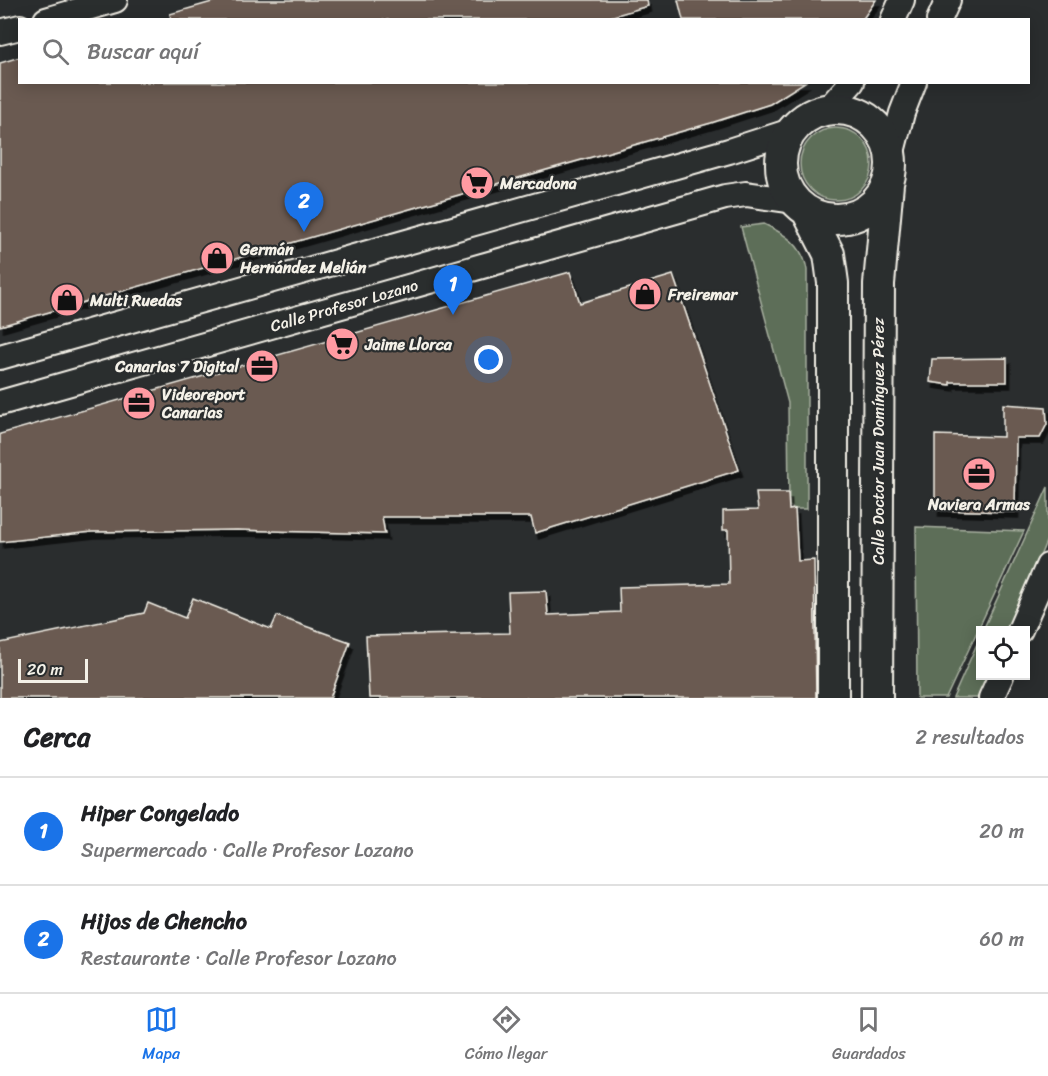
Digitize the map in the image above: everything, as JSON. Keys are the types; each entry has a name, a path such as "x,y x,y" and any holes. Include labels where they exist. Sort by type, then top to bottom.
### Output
{"street":[{"path":"53,18 115,0"},
{"path":"894,18 902,0"},
{"path":"940,18 948,0"},
{"path":"0,32 18,28"},
{"path":"828,108 850,84"},
{"name":"Calle Doctor Juan Domínguez Pérez","path":"877,698 879,284 890,170 902,113 913,84"},
{"path":"0,357 717,154 791,130 808,116 828,108 846,109 862,114 876,125 886,139 890,170 878,200 864,212 847,218 829,219 801,206"},
{"path":"791,130 783,147 780,166 784,185 801,206 829,254 833,283 833,698"},
{"name":"Calle Profesor Lozano","path":"0,403 725,197 746,194 801,206"},
{"path":"1022,626 1048,566"},
{"path":"991,698 999,680"}],"green space":[{"path":"836,128 856,134 866,144 872,164 866,184 856,194 836,200 816,194 806,184 800,164 806,144 816,134"},
{"path":"764,224 792,241 802,254 807,270 807,509 795,509 789,506 788,403 741,227"},
{"path":"1048,487 1048,537 1011,626 985,626"},
{"path":"916,527 1024,531 980,626 976,626 976,634 946,698 917,698"},
{"path":"976,646 976,680 988,680 981,698 953,698"}],"building":[{"path":"219,0 647,0 648,6 606,18 171,18 170,14"},
{"path":"678,0 876,0 863,18 682,18"},
{"path":"18,58 18,84 802,84 770,104 711,123 0,326 0,63"},
{"path":"570,272 580,303 673,275 739,470 535,533 531,517 382,517 385,534 237,530 92,532 0,542 0,434"},
{"path":"1007,358 1007,382 950,382 950,385 930,382 932,359"},
{"path":"1003,404 1046,407 1047,424 1040,438 1016,438 1015,512 935,510 935,435 1003,437"},
{"path":"756,493 788,493 789,510 795,509 798,561 814,560 816,698 369,698 366,636 510,633 508,592 546,591 548,615 620,612 619,587 729,584 728,530 723,530 723,511 758,510"},
{"path":"193,598 271,629 277,616 350,642 330,698 0,698 0,643 144,613 148,603 185,618"}],"place":[{"name":"Mercadona","path":"477,183"},
{"name":"Hijos de Chencho","path":"304,232"},
{"name":"Germán Hernández Melián","path":"217,258"},
{"name":"Freiremar","path":"645,294"},
{"name":"Multi Ruedas","path":"67,300"},
{"name":"Hiper Congelado","path":"453,315"},
{"name":"Jaime Llorca","path":"342,344"},
{"name":"Canarias 7 Digital","path":"262,366"},
{"name":"Videoreport Canarias","path":"139,403"},
{"name":"Naviera Armas","path":"979,474"}]}
